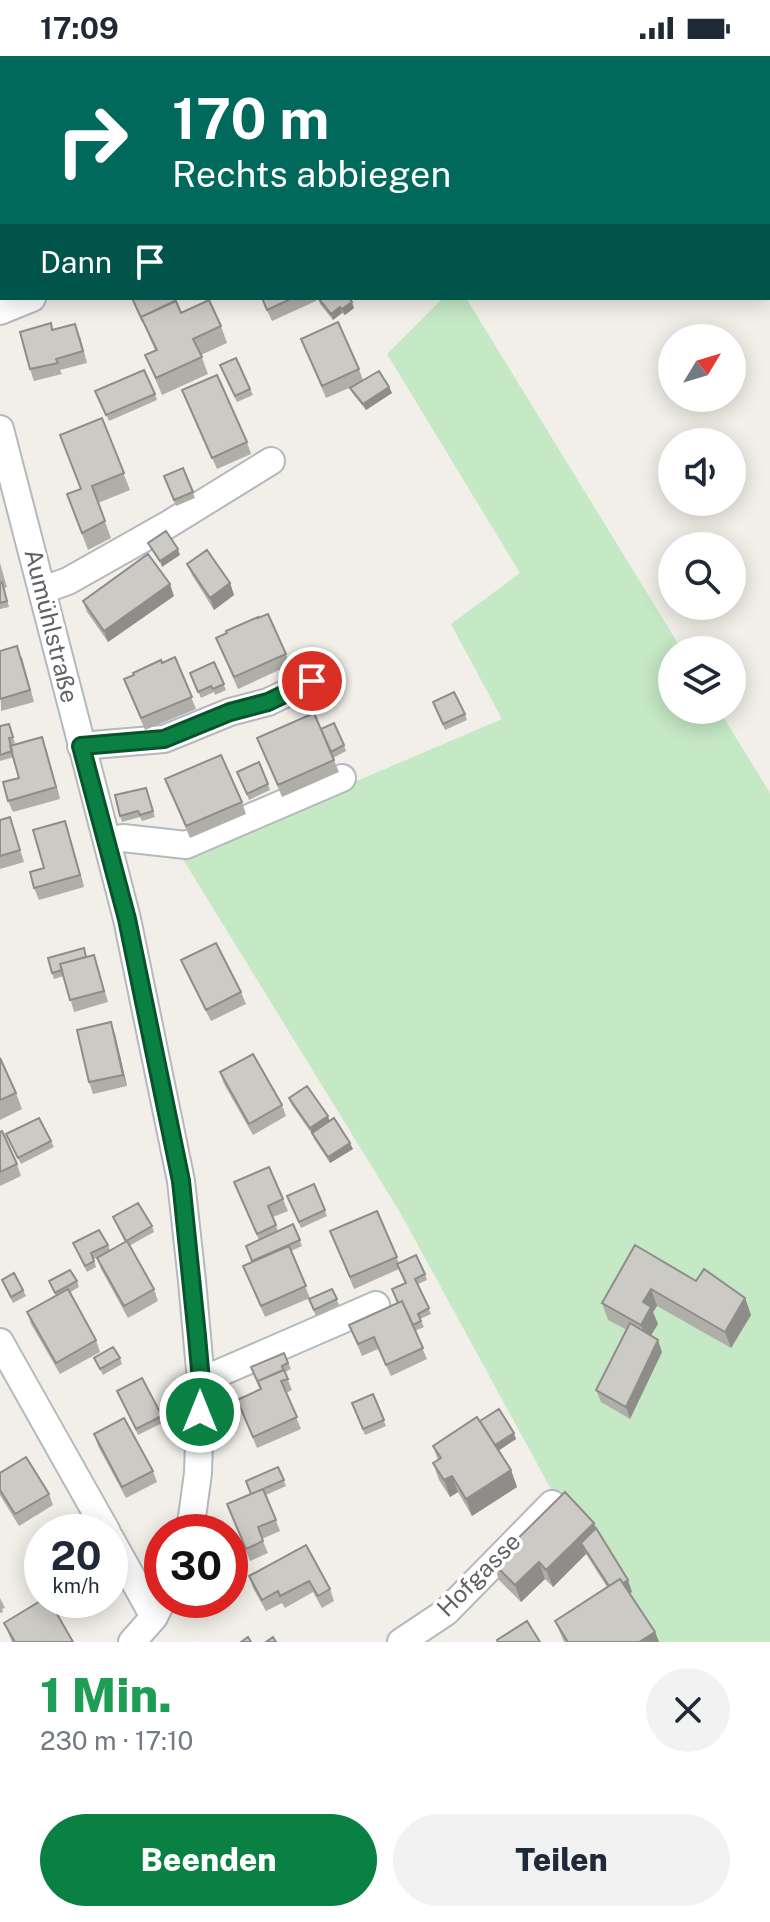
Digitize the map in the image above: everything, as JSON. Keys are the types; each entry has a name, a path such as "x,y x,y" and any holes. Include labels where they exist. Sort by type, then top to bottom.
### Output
{"street":[{"path":"0,311 27,300"},
{"name":"Aumühlstraße","path":"0,429 127,919 181,1181 201,1381 198,1473 192,1514"},
{"path":"43,590 68,581 156,532 271,461"},
{"path":"81,746 164,739 230,712 268,702 312,681"},
{"path":"108,841 123,838 186,845 342,778"},
{"path":"201,1381 376,1305"},
{"path":"0,1342 97,1514"},
{"name":"Hofgasse","path":"401,1642 446,1612 552,1504"},
{"path":"128,1564 144,1588"},
{"path":"132,1642 150,1618"}],"green space":[{"path":"441,300 467,300 658,611 658,620 664,620 673,636 658,636 658,724 728,724 770,793 770,1642 653,1642 558,1502 401,1214 181,856 502,719 451,624 520,573 387,354"}],"building":[{"path":"133,300 174,300 141,317 143,322"},
{"path":"209,300 221,326 193,339 202,357 156,378 145,355 157,350 141,317 176,301 181,313"},
{"path":"263,300 289,300 267,310"},
{"path":"320,300 352,302 342,309 340,307 331,314"},
{"path":"338,322 359,369 322,386 301,339"},
{"path":"51,323 52,330 75,324 83,351 56,359 58,363 30,369 20,332"},
{"path":"236,358 250,389 235,396 220,365"},
{"path":"144,370 155,394 106,415 95,391"},
{"path":"379,371 389,387 363,404 350,388"},
{"path":"217,375 247,442 212,458 182,390"},
{"path":"102,418 124,473 92,486 105,521 82,533 67,494 81,489 60,435"},
{"path":"183,468 193,492 174,500 164,476"},
{"path":"166,531 178,549 160,561 148,543"},
{"path":"207,550 230,583 210,598 187,564"},
{"path":"148,554 170,584 104,631 83,601"},
{"path":"0,583 7,601 0,603"},
{"path":"268,614 286,654 234,677 216,638"},
{"path":"17,646 30,690 0,699 0,651"},
{"path":"175,657 192,697 141,718 124,679 161,660 162,663"},
{"path":"214,662 224,684 198,692 190,673"},
{"path":"454,692 465,714 443,724 433,702"},
{"path":"314,713 334,760 278,785 257,738"},
{"path":"334,723 344,745 331,752 321,729"},
{"path":"9,724 13,737 9,738 12,751 0,755 0,726"},
{"path":"42,737 56,787 8,801 3,782 19,778 10,746"},
{"path":"221,755 242,802 186,826 165,779"},
{"path":"259,762 268,784 247,794 237,772"},
{"path":"146,788 153,811 120,816 115,795"},
{"path":"10,817 20,850 0,856 0,820"},
{"path":"65,821 80,875 34,888 30,872 44,868 33,830"},
{"path":"216,943 241,992 206,1010 181,960"},
{"path":"84,948 86,957 60,964 62,970 52,973 48,958"},
{"path":"94,955 104,991 70,1000 60,964"},
{"path":"111,1022 123,1075 89,1082 77,1030"},
{"path":"253,1054 282,1105 249,1124 220,1072"},
{"path":"0,1058 16,1093 0,1100"},
{"path":"307,1086 328,1116 310,1128 289,1098"},
{"path":"39,1118 51,1141 18,1158 6,1134"},
{"path":"334,1118 350,1143 328,1157 312,1133"},
{"path":"0,1132 17,1164 0,1172"},
{"path":"269,1167 283,1199 268,1206 276,1225 257,1234 234,1182"},
{"path":"314,1184 325,1210 299,1222 287,1196"},
{"path":"138,1203 152,1226 126,1241 113,1217"},
{"path":"377,1211 397,1257 350,1277 330,1231"},
{"path":"293,1224 300,1240 252,1261 246,1246"},
{"path":"99,1230 108,1245 91,1253 94,1261 85,1266 73,1243"},
{"path":"127,1241 154,1289 124,1306 97,1258"},
{"path":"635,1245 696,1281 704,1269 745,1298 725,1332 651,1289 643,1302 651,1307 641,1325 602,1303"},
{"path":"289,1246 306,1286 261,1306 243,1266"},
{"path":"416,1255 425,1274 415,1279 429,1308 418,1314 421,1321 413,1325 402,1301 398,1303 392,1289 406,1283 397,1264"},
{"path":"70,1270 77,1281 55,1293 49,1281"},
{"path":"14,1273 23,1290 11,1297 2,1280"},
{"path":"68,1289 96,1340 56,1363 27,1312"},
{"path":"332,1289 337,1299 314,1310 309,1299"},
{"path":"402,1301 423,1348 386,1365 374,1337 358,1344 349,1325"},
{"path":"630,1323 658,1340 626,1407 596,1390"},
{"path":"113,1347 120,1358 100,1369 94,1358"},
{"path":"284,1353 288,1363 282,1366 283,1370 258,1381 260,1387 251,1367"},
{"path":"284,1370 288,1379 281,1381 297,1417 253,1437 237,1400 261,1389 258,1381"},
{"path":"142,1378 162,1416 136,1429 117,1391"},
{"path":"373,1394 384,1420 363,1429 352,1403"},
{"path":"499,1409 514,1433 495,1445 480,1421"},
{"path":"477,1417 511,1470 466,1499 452,1476 444,1480 433,1463 441,1458 433,1446"},
{"path":"124,1418 153,1471 122,1487 94,1434"},
{"path":"26,1457 49,1494 15,1514 0,1490 0,1473"},
{"path":"278,1467 284,1480 251,1494 246,1481"},
{"path":"263,1489 276,1520 258,1527 263,1541 248,1548 248,1514 231,1514 227,1504"},
{"path":"565,1492 594,1523 546,1570 539,1562 515,1585 493,1563"},
{"path":"596,1528 628,1580 623,1583 620,1579 609,1586 581,1543"},
{"path":"306,1545 330,1589 318,1596 309,1581 280,1596 278,1591 262,1600 249,1576"},
{"path":"620,1579 655,1632 639,1642 568,1642 555,1621"},
{"path":"24,1611 24,1618 59,1618 73,1642 15,1642 4,1623"},
{"path":"527,1621 540,1642 498,1642 497,1640"}],"route":[{"path":"200,1412 201,1381 181,1181 127,919 81,746 164,739 230,712 268,702 312,681"}]}
